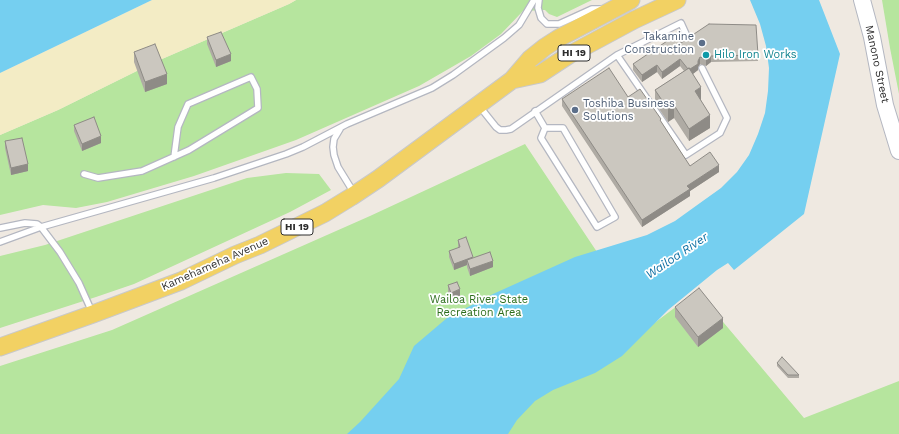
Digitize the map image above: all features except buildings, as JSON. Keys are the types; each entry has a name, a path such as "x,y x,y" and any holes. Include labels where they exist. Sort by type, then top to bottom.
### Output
{"main road":[{"name":"Kamehameha Avenue","path":"0,347 182,281 318,216 394,168 512,80 530,59 545,47 631,0"},
{"name":"Kamehameha Avenue","path":"512,80 540,74 569,55 634,20 676,0"}],"street":[{"name":"Manono Street","path":"862,0 872,37 885,105 899,151"}],"lane":[{"path":"0,242 41,227 206,180 303,147 347,124 432,88 453,75 504,38 519,25 534,0"},
{"path":"539,0 538,8 541,18 547,24 559,24 592,9 613,9"},
{"path":"478,105 500,130 511,129 617,55 681,23 690,43"},
{"path":"617,55 686,155 720,133 727,118 702,68"},
{"path":"84,174 98,178 142,170 189,150 258,108 257,89 251,77 188,104 178,127 174,156"},
{"path":"535,111 544,128 540,138 597,227 615,217 562,128 544,128"},
{"path":"347,124 339,130 335,136 333,151 336,164 355,194"},
{"path":"0,228 25,223 37,224 41,227 60,252 79,283 93,314"}],"green space":[{"path":"296,0 592,0 557,17 549,14 545,10 523,11 501,34 471,56 419,86 296,140 194,176 107,202 76,208 43,205 0,215 0,135 58,110 155,62"},
{"path":"882,0 899,0 899,94 890,48"},
{"name":"Wailoa River State Recreation Area","path":"525,144 649,327 697,291 804,418 899,381 899,434 0,434 0,366 112,330 370,216"},
{"path":"286,173 319,174 331,190 290,212 134,284 0,328 0,256 45,245 247,178"}],"sand":[{"path":"152,0 296,0 155,62 58,110 0,135 0,73"}],"water":[{"path":"0,0 152,0 0,73"},
{"name":"Wailoa River","path":"750,0 819,0 840,54 804,214 734,270 728,263 717,270 668,310 622,356 595,373 553,390 535,401 517,420 508,434 347,434 360,422 399,379 414,346 447,318 493,294 575,257 647,235 675,221 721,188 737,172 749,155 758,134 765,113 768,91 769,68 766,46 760,24"}],"place":[{"name":"Takamine Construction","path":"702,43"},
{"name":"Hilo Iron Works","path":"706,55"},
{"name":"Toshiba Business Solutions","path":"575,110"}]}
